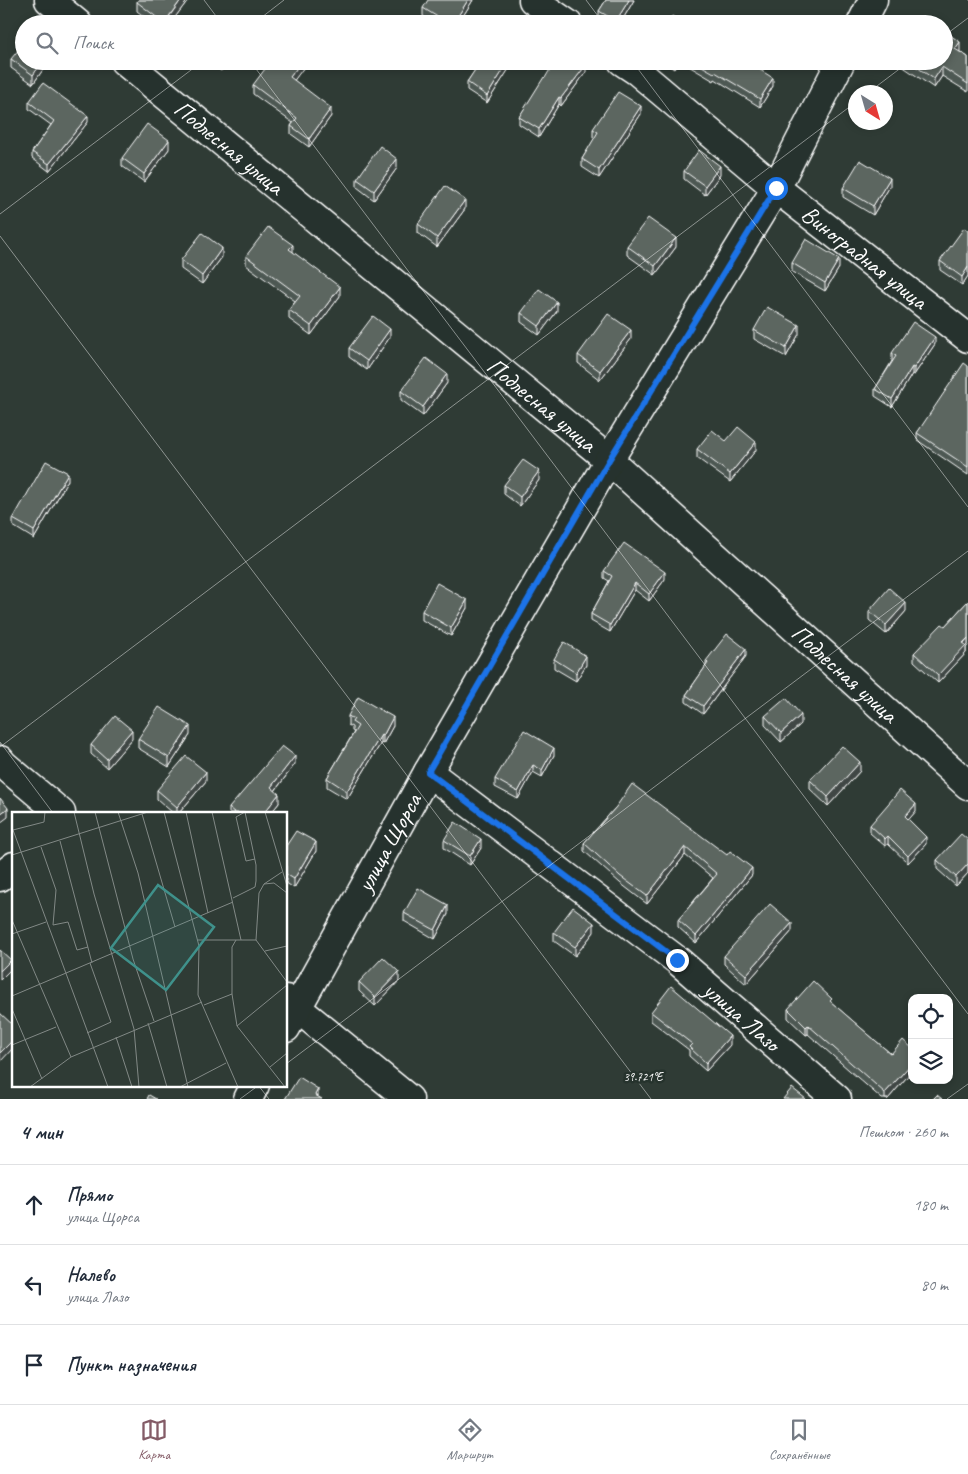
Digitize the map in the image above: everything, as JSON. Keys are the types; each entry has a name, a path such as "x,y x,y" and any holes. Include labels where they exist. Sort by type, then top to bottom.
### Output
{"street":[{"path":"49,0 67,15"},
{"path":"533,0 555,15"},
{"path":"866,15 873,0"},
{"name":"Подлесная улица","path":"135,70 609,460 968,785"},
{"name":"Виноградная улица","path":"636,70 776,188 968,338"},
{"name":"улица Щорса","path":"290,1012 609,460 776,188 836,70"},
{"path":"0,760 60,812"},
{"name":"улица Лазо","path":"428,772 677,960 837,1099"},
{"path":"0,877 12,868"},
{"path":"290,1012 409,1099"},
{"path":"248,1099 254,1086"}],"building":[{"path":"138,0 181,0 170,15 154,15 137,2"},
{"path":"428,0 468,0 459,15 434,15 423,8"},
{"path":"606,0 629,0 620,15 606,15 599,11"},
{"path":"953,37 960,42 955,49 968,57 968,84 947,70 953,70"},
{"path":"15,54 15,62 11,59"},
{"path":"26,70 37,70 33,75"},
{"path":"264,70 295,70 290,77 331,108 309,139 291,126 297,118 253,85"},
{"path":"475,70 503,70 487,96 467,82"},
{"path":"550,70 582,70 561,98 559,97 539,129 519,117"},
{"path":"709,70 760,70 773,78 760,99"},
{"path":"921,70 940,70 934,79"},
{"path":"43,83 88,116 49,164 32,152 54,121 29,102"},
{"path":"618,92 641,106 599,170 582,159 598,132 593,129"},
{"path":"147,124 169,140 144,174 122,158"},
{"path":"380,146 397,159 374,191 357,179"},
{"path":"699,150 720,166 705,186 684,171"},
{"path":"860,160 890,178 873,206 843,188"},
{"path":"445,186 465,200 437,238 418,224"},
{"path":"648,218 676,238 655,266 627,246"},
{"path":"268,227 293,245 289,249 340,287 311,326 289,310 300,296 246,256"},
{"path":"964,228 968,231 968,267 962,277 940,261"},
{"path":"202,233 222,248 202,276 181,260"},
{"path":"806,239 839,259 825,283 792,263"},
{"path":"539,289 557,302 539,326 521,313"},
{"path":"767,307 799,325 786,348 754,330"},
{"path":"608,314 631,330 600,371 578,355"},
{"path":"373,316 390,329 367,361 349,348"},
{"path":"913,322 935,337 914,368 912,367 892,399 875,389 896,356 892,353"},
{"path":"426,358 447,374 423,407 401,391"},
{"path":"964,363 968,366 968,467 917,433"},
{"path":"738,427 756,442 730,474 697,449 712,430 726,441"},
{"path":"523,460 539,471 520,497 504,485"},
{"path":"46,461 68,473 34,531 13,519"},
{"path":"624,543 665,572 649,594 635,583 610,625 591,614 612,576 604,571"},
{"path":"437,583 467,600 451,628 422,611"},
{"path":"889,588 906,603 886,625 869,611"},
{"path":"968,601 968,638 963,643 966,645 938,675 914,653 942,624 945,626"},
{"path":"727,634 746,649 703,706 686,695 708,663 706,661"},
{"path":"564,642 586,656 576,673 554,659"},
{"path":"358,697 393,717 383,736 381,735 347,791 327,778 358,726 352,722 354,719 348,716"},
{"path":"786,698 801,715 781,733 765,716"},
{"path":"159,707 190,726 169,758 138,739"},
{"path":"115,716 132,730 107,759 91,745"},
{"path":"524,730 554,748 542,770 533,765 518,792 495,779"},
{"path":"282,746 295,756 271,787 279,794 265,812 234,812 229,808"},
{"path":"842,746 860,762 828,797 810,780"},
{"path":"186,756 206,772 177,807 157,790"},
{"path":"632,784 727,855 730,851 752,868 696,936 678,920 717,874 685,847 647,896 620,876 584,843 616,807"},
{"path":"900,790 916,804 905,816 926,837 908,856 888,836 885,839 870,825"},
{"path":"0,798 8,808 0,814"},
{"path":"455,822 481,839 470,856 444,840"},
{"path":"296,831 316,842 294,879 288,875 288,843"},
{"path":"961,834 968,840 968,864 956,877 937,860"},
{"path":"418,888 448,905 435,930 404,913"},
{"path":"770,904 792,923 746,975 724,956"},
{"path":"573,907 594,923 575,947 554,932"},
{"path":"0,950 11,960 0,971"},
{"path":"383,957 399,972 375,997 359,982"},
{"path":"813,981 832,999 830,1001 891,1054 903,1040 908,1044 908,1067 885,1093 808,1025 806,1027 788,1009"},
{"path":"671,986 730,1036 706,1063 689,1047 692,1044 651,1012"},
{"path":"0,1013 12,1024 12,1041 0,1053"},
{"path":"299,1077 318,1089 315,1095 322,1099 285,1099"},
{"path":"792,1088 806,1099 783,1099"},
{"path":"149,1095 156,1099 147,1099"},
{"path":"937,1095 942,1099 933,1099"}],"route":[{"path":"677,960 428,772 609,460 776,188"}]}
